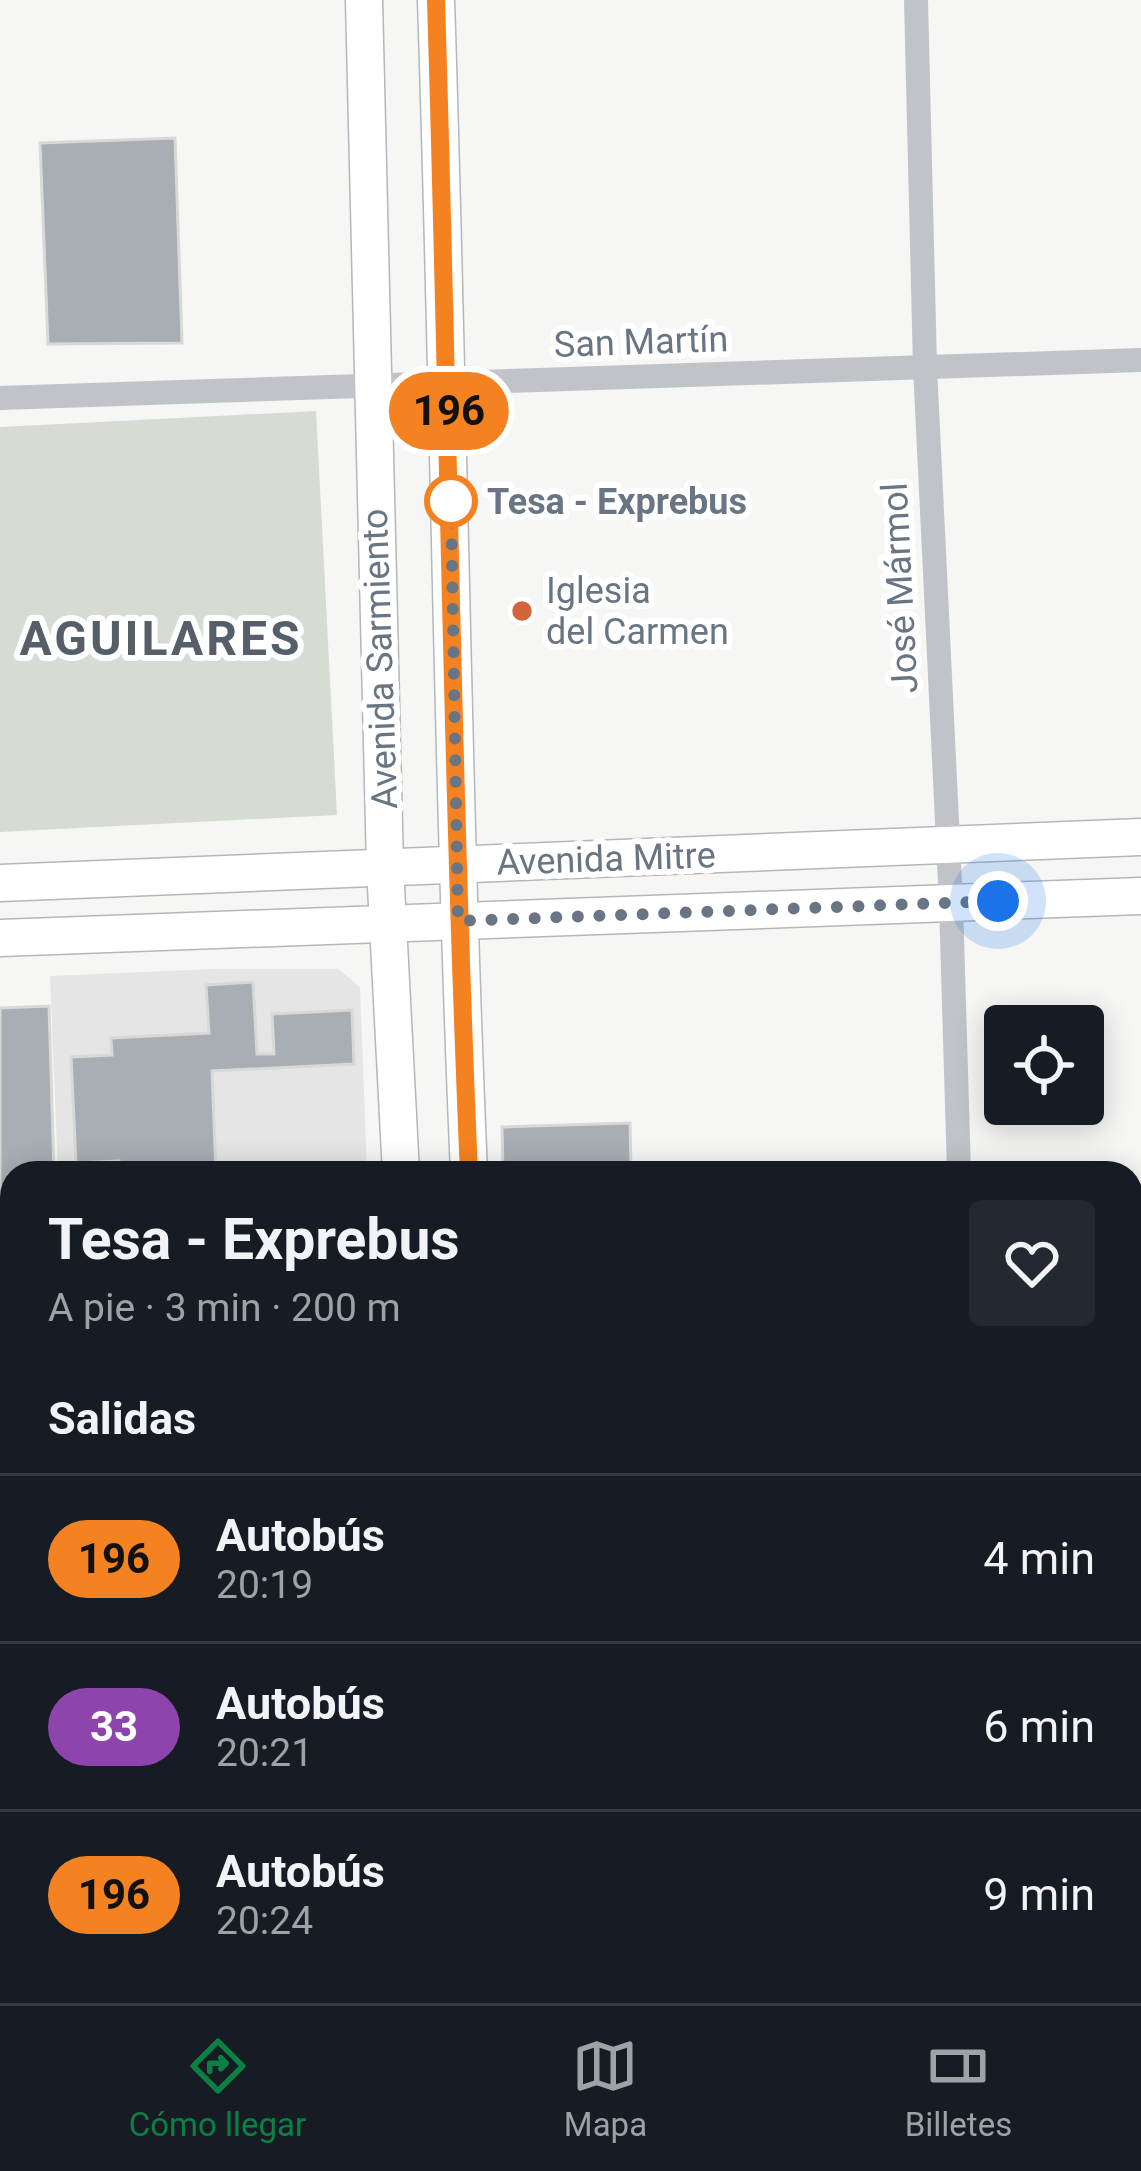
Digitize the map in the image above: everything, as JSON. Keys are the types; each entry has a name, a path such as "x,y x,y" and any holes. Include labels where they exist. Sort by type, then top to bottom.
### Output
{"main road":[{"name":"Avenida Sarmiento","path":"364,0 385,867 400,1161"},
{"name":"Avenida Sarmiento","path":"436,0 449,383 455,864 468,1161"},
{"name":"Avenida Mitre","path":"0,883 1141,837"},
{"name":"Avenida Mitre","path":"0,938 1141,896"}],"street":[{"name":"José Mármol","path":"916,0 925,367 959,1161"},
{"name":"San Martín","path":"0,398 1141,360"}],"shaded area":[{"path":"316,411 337,815 0,832 0,427"},
{"path":"338,969 360,987 367,1161 58,1161 50,976"}],"building":[{"path":"175,138 182,343 48,344 40,143"},
{"path":"253,982 257,1054 274,1054 272,1014 352,1010 354,1064 212,1071 216,1161 76,1161 71,1057 112,1055 111,1038 209,1033 206,985"},
{"path":"49,1006 54,1161 0,1161 0,1008"},
{"path":"630,1123 631,1161 503,1161 502,1127"}],"bus line":[{"name":"196","path":"436,0 449,383 455,864 468,1161"}],"place":[{"name":"Tesa - Exprebus","path":"451,501"},
{"name":"Iglesia del Carmen","path":"522,611"}],"district":[{"name":"AGUILARES","path":"161,638"}],"route":[{"path":"451,501 458,921 998,901"}]}
